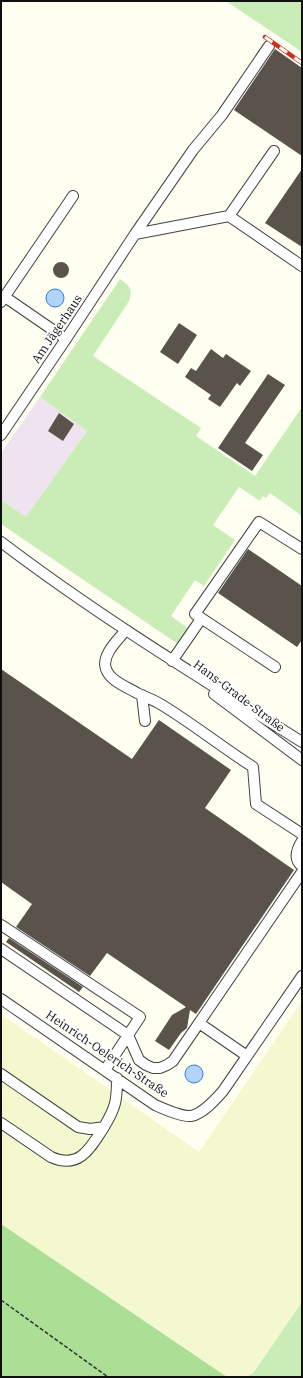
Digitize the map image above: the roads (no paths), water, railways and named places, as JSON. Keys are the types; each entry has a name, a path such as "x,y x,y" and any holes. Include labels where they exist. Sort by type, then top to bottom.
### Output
{"street":[{"name":"Am Jägerhaus","path":"1,435 193,150 222,115 269,46"},
{"path":"134,236 229,216 274,151"},
{"path":"66,339 3,300 73,196"},
{"path":"229,216 302,266"},
{"path":"275,667 195,614 259,522 302,549"},
{"name":"Hans-Grade-Straße","path":"1,542 31,565 160,653 302,743"},
{"name":"Hans-Grade-Straße","path":"1,548 31,565"},
{"path":"172,661 202,619"},
{"path":"126,630 109,651 105,660 106,669 111,677 161,704 252,767 256,804 302,834"},
{"name":"Hans-Grade-Straße","path":"160,653 298,757"},
{"path":"142,695 145,721"},
{"path":"298,757 302,743"},
{"path":"302,841 296,856 299,864 302,866"},
{"path":"1,949 128,1035 139,1060 146,1066 160,1068 172,1061 302,872"},
{"path":"3,930 140,1017 105,1070"},
{"name":"Heinrich-Oelerich-Straße","path":"1,999 155,1105 173,1113 192,1116 208,1107 223,1090 302,976"},
{"path":"199,1023 247,1056"},
{"path":"1,1074 78,1127 90,1130 104,1127"},
{"path":"1,1123 51,1157 58,1160 76,1159 89,1150 113,1112 117,1098 117,1078"}],"water":[{"path":"55,289 61,292 64,298 61,304 55,307 49,304 46,298 49,292"},
{"path":"194,1065 200,1068 203,1074 200,1080 194,1083 188,1080 185,1074 188,1068"}],"railway":[{"path":"265,37 302,63"}]}
